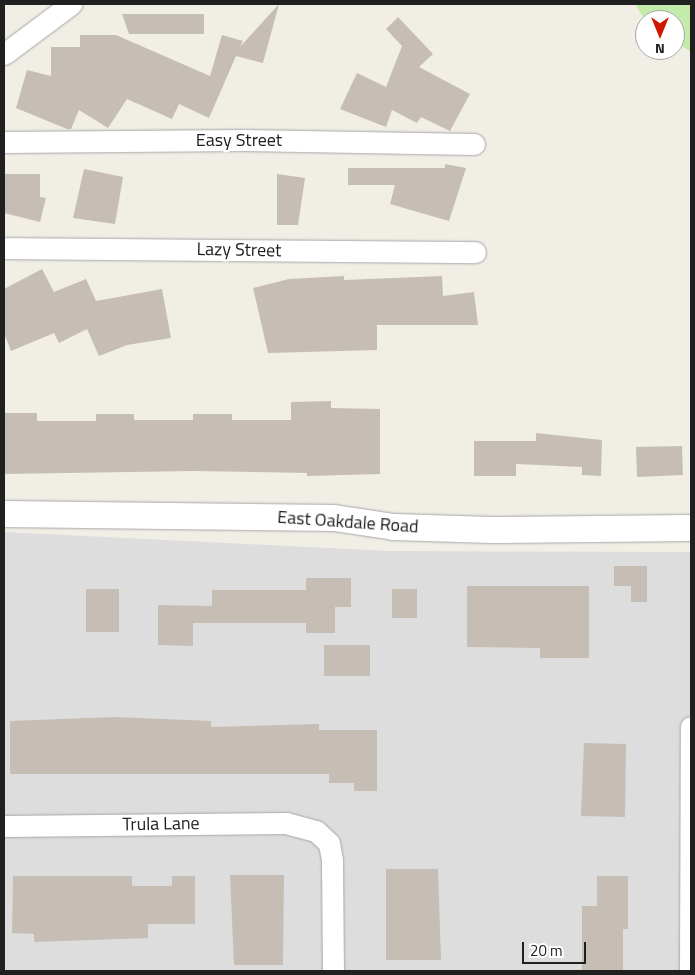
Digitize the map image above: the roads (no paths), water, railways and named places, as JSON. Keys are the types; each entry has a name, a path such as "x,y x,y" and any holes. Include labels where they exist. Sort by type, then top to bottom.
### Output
{"street":[{"path":"4,54 71,4"},
{"name":"Easy Street","path":"4,142 244,140 474,144"},
{"name":"Lazy Street","path":"4,248 475,252"},
{"name":"East Oakdale Road","path":"4,514 316,518 394,526 491,530 691,528"},
{"path":"690,971 691,726"},
{"name":"Trula Lane","path":"4,826 286,823 316,831 329,844 332,860 333,971"}]}
